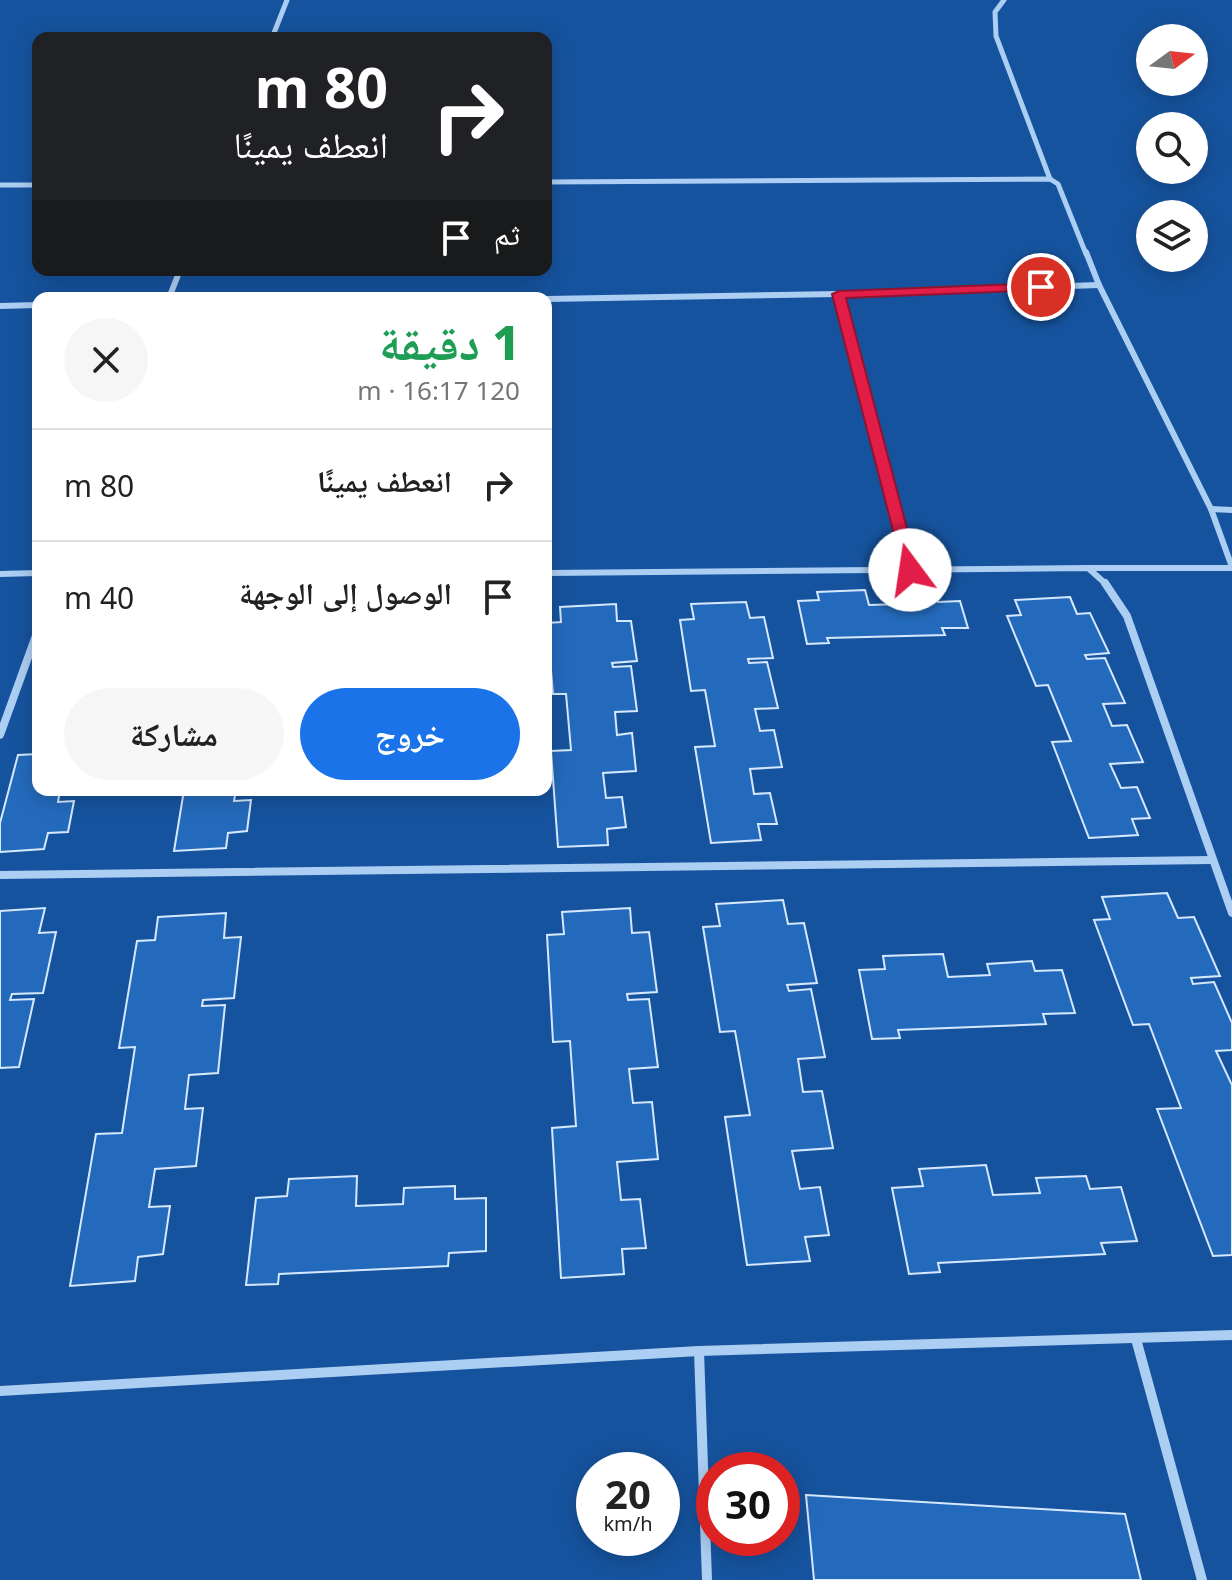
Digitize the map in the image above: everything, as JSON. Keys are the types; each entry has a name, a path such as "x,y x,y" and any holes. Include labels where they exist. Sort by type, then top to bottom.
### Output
{"street":[{"path":"274,32 287,0"},
{"path":"1004,0 995,12 996,36 1050,179"},
{"path":"552,182 1050,179 1058,184 1099,285 1211,509 1232,567 552,573"},
{"path":"0,185 32,185"},
{"path":"552,299 1099,285"},
{"path":"839,294 910,570"},
{"path":"0,306 32,305"},
{"path":"1211,509 1232,510"},
{"path":"1088,568 1111,588 1127,616 1232,913"},
{"path":"0,574 32,573"},
{"path":"0,735 32,647"},
{"path":"0,875 1212,860"},
{"path":"0,1391 699,1351 1232,1335"},
{"path":"1136,1339 1202,1580"},
{"path":"699,1351 707,1580"}],"building":[{"path":"865,590 869,605 902,604 900,596 936,595 938,602 960,601 968,628 942,628 945,635 827,638 829,643 807,644 798,601 819,600 817,592"},
{"path":"1070,597 1077,614 1090,613 1109,653 1085,655 1087,659 1105,658 1125,703 1103,704 1112,726 1127,725 1143,762 1110,764 1121,788 1137,787 1150,818 1132,819 1138,835 1089,838 1052,742 1071,741 1048,685 1036,686 1007,616 1021,615 1015,600"},
{"path":"746,602 750,618 764,617 773,658 748,659 749,663 767,662 778,708 755,709 760,731 774,730 782,767 750,769 754,794 770,793 777,824 758,824 761,840 711,843 695,747 715,746 705,690 691,691 680,620 694,619 691,604"},
{"path":"616,604 617,621 631,621 637,661 612,663 613,667 631,666 637,711 615,712 617,735 632,733 636,771 603,773 606,798 622,797 626,827 607,829 608,845 558,847 552,751 571,750 566,694 553,694 552,682 552,623 561,622 560,607"},
{"path":"32,754 32,796 59,796 58,802 74,801 68,832 48,833 44,849 0,852 0,823 18,755"},
{"path":"183,796 235,796 234,801 251,800 247,831 228,833 226,848 174,851"},
{"path":"1167,893 1178,918 1194,917 1220,976 1191,978 1193,984 1214,982 1232,1023 1232,1050 1216,1051 1232,1085 1232,1255 1213,1256 1157,1109 1181,1108 1149,1024 1133,1025 1094,920 1110,919 1102,897"},
{"path":"783,900 788,924 804,923 817,983 787,985 789,991 811,989 825,1057 798,1059 803,1092 822,1091 833,1148 792,1151 800,1189 820,1187 829,1235 805,1237 810,1261 747,1265 725,1117 750,1115 735,1031 720,1032 703,927 720,926 716,904"},
{"path":"45,908 39,933 56,932 43,993 12,994 10,1000 34,999 19,1067 0,1068 0,911"},
{"path":"630,908 632,933 649,932 657,992 627,994 628,1000 649,999 658,1067 629,1069 633,1103 652,1102 658,1159 617,1162 621,1200 640,1199 646,1248 622,1249 624,1274 561,1278 552,1128 576,1126 570,1041 553,1042 547,935 564,934 562,912"},
{"path":"226,913 224,938 241,937 234,998 203,1000 202,1006 225,1005 218,1073 189,1075 185,1109 203,1108 196,1166 155,1169 149,1207 170,1206 163,1254 138,1257 135,1281 70,1286 96,1134 122,1133 135,1047 119,1048 137,941 155,940 158,917"},
{"path":"943,954 948,977 990,975 987,964 1032,961 1035,971 1062,970 1075,1013 1043,1014 1046,1024 898,1030 900,1038 872,1039 859,970 885,969 883,956"},
{"path":"986,1165 993,1195 1040,1193 1036,1178 1086,1176 1090,1189 1121,1187 1137,1241 1101,1243 1105,1254 938,1263 940,1272 909,1274 892,1188 923,1186 919,1169"},
{"path":"357,1176 356,1206 403,1204 404,1188 455,1186 455,1199 486,1198 486,1251 449,1253 448,1266 279,1274 278,1284 246,1285 256,1198 287,1196 289,1179"},
{"path":"806,1495 1125,1514 1141,1580 814,1580"}],"route":[{"path":"910,570 839,294 1041,287"}]}
